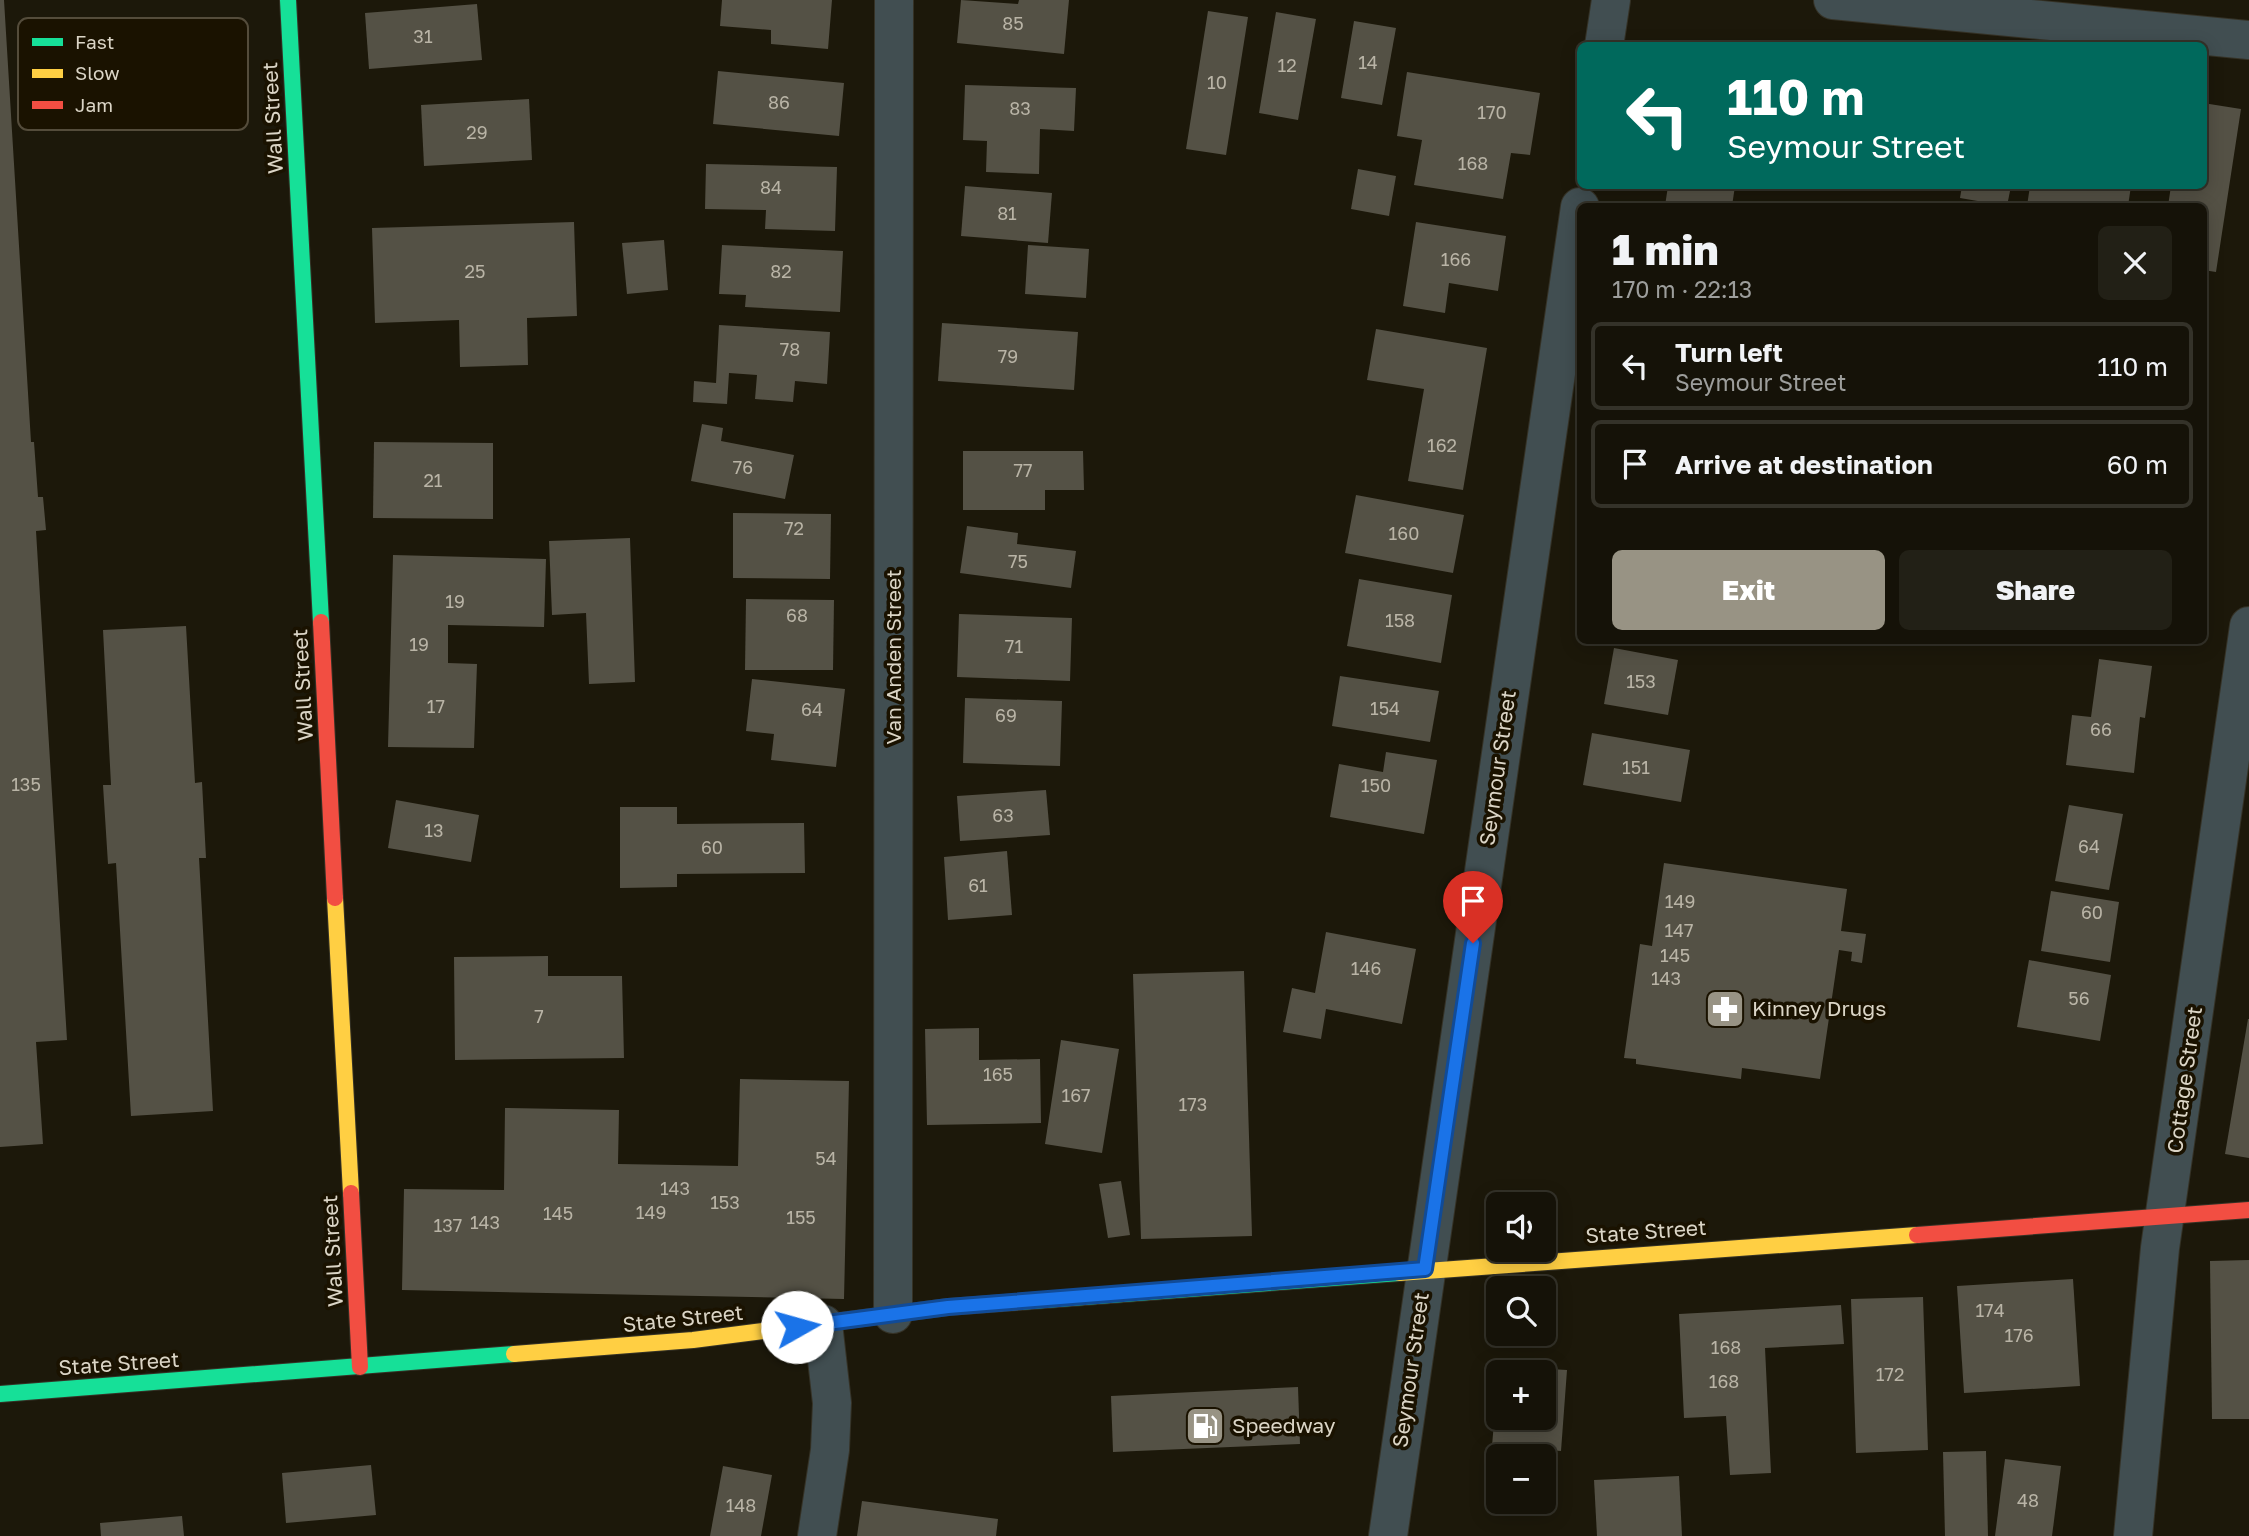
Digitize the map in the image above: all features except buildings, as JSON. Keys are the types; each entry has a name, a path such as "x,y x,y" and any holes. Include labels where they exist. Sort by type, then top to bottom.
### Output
{"main road":[{"name":"Wall Street","path":"288,0 360,1367"},
{"name":"State Street","path":"0,1394 693,1340 893,1314 1425,1269 2249,1210"}],"street":[{"name":"Van Anden Street","path":"893,1314 894,0"},
{"path":"1605,42 1611,0"},
{"path":"1833,0 2249,40"},
{"name":"Seymour Street","path":"1388,1536 1577,228"},
{"name":"Cottage Street","path":"2133,1536 2160,1248 2249,626"},
{"path":"817,1536 830,1450 832,1403 824,1324"}],"traffic: fast":[{"path":"288,0 321,622"},
{"path":"1018,1302 1399,1273"},
{"path":"0,1394 514,1354"}],"traffic: slow":[{"path":"335,898 351,1193"},
{"path":"1399,1273 1917,1235"},
{"path":"514,1354 693,1340 948,1307 1018,1302"}],"traffic: jam":[{"path":"321,622 335,898"},
{"path":"351,1193 360,1367"},
{"path":"1917,1235 2249,1210"}],"place":[{"name":"Kinney Drugs","path":"1725,1009"},
{"name":"Speedway","path":"1205,1426"}],"route":[{"path":"797,1327 948,1307 1425,1269 1473,943"}]}
